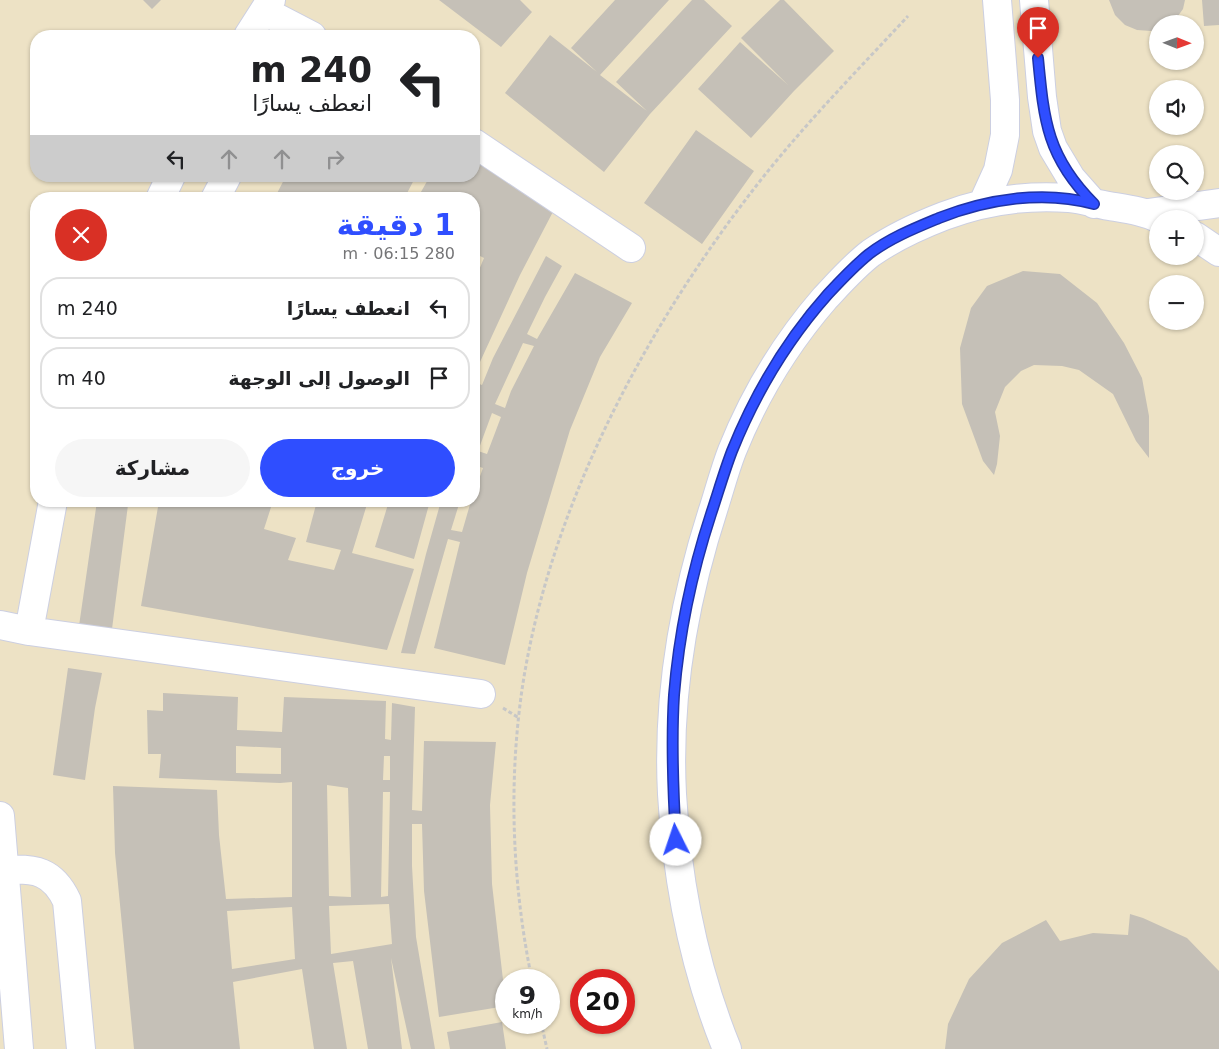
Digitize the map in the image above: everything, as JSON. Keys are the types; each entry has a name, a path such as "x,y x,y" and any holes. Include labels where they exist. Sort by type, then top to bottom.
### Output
{"lane":[{"path":"983,203 998,170 1005,136 1005,100 997,0"},
{"path":"1034,0 1042,97 1053,148 1070,178 1094,204"},
{"path":"252,30 268,6 302,30"},
{"path":"480,147 631,248"},
{"path":"727,1049 704,984 681,879 672,791 672,742 674,693 684,625 700,549 732,452 753,404 780,358 810,315 845,276 869,254 896,237 946,215 983,203 1038,197 1073,198 1149,215"},
{"path":"1184,210 1219,203"},
{"path":"1204,242 1219,252"},
{"path":"29,631 51,507"},
{"path":"0,625 29,631 481,694"},
{"path":"0,816 19,1049"},
{"path":"5,870 33,870 44,874 62,890 67,901 81,1049"}],"path":[{"path":"530,969 519,898 514,844 517,738 523,684 533,632 546,580 562,529 611,418 642,358 676,300 713,244 753,190 796,138 908,16"},
{"path":"544,1034 548,1049"}],"shaded area":[{"path":"0,0 1219,0 1219,1049 0,1049"}],"building":[{"path":"143,0 161,0 152,9"},
{"path":"439,0 520,0 532,12 501,47"},
{"path":"615,0 669,0 600,75 647,111 616,82 692,0 704,0 732,26 650,114 604,172 505,93 550,35 597,72 571,48"},
{"path":"780,0 784,0 834,51 751,138 698,89 740,42 788,85 741,38"},
{"path":"1109,0 1185,0 1183,9 1179,15 1149,15 1149,31 1137,30 1125,25 1115,15"},
{"path":"1202,0 1219,0 1219,25 1204,26"},
{"path":"696,130 754,171 702,244 644,203"},
{"path":"480,164 556,206 520,275 480,362 480,268 484,258 480,256 480,192 421,192 427,182 480,182"},
{"path":"283,182 413,182 408,192 278,192"},
{"path":"546,256 562,266 527,334 537,339 575,273 632,303 600,357 570,430 527,573 505,665 434,648 460,542 448,539 415,654 401,653 439,507 458,507 451,530 462,532 469,507 480,507 480,476 483,468 480,467 480,452 487,454 501,417 492,413 480,446 480,384 482,385 493,358","holes":["523,343 534,346 511,391 505,408 495,404"]},
{"path":"1023,271 1060,274 1097,303 1124,343 1142,378 1149,416 1149,458 1136,441 1113,394 1079,370 1062,366 1034,365 1021,371 1005,387 995,412 1000,436 994,475 983,461 962,404 960,348 971,308 987,286"},
{"path":"96,507 128,507 112,629 79,626"},
{"path":"158,507 271,507 264,529 296,538 288,560 334,570 341,550 306,542 315,507 366,507 352,553 414,569 387,650 141,606"},
{"path":"387,507 428,507 414,559 375,547"},
{"path":"68,668 102,673 85,780 53,775"},
{"path":"163,693 238,697 237,730 282,732 284,697 386,701 385,739 391,740 392,703 415,707 412,810 422,811 424,741 496,742 490,805 492,884 502,969 495,969 495,1008 439,1017 424,891 422,824 412,824 416,937 435,1049 411,1049 391,958 402,1049 368,1049 353,961 333,963 347,1049 314,1049 302,969 233,982 240,1049 134,1049 115,853 113,786 217,790 219,835 226,899 292,897 292,782 159,778 161,754 148,754 147,710 163,711","holes":["236,746 281,748 281,774 236,773","384,756 390,756 390,780 383,780","327,785 348,788 351,897 329,896","383,792 390,792 388,896 381,897","389,904 392,944 331,954 329,906","292,907 295,959 232,969 227,911"]},
{"path":"1130,914 1187,938 1219,971 1219,1049 945,1049 948,1024 969,979 1002,943 1046,920 1060,941 1093,933 1128,935"},
{"path":"495,1023 495,1034 504,1034 506,1049 450,1049 447,1032"}],"route":[{"path":"676,840 672,791 672,742 674,693 680,645 700,549 732,452 753,404 780,358 810,315 845,276 869,254 896,237 924,224 983,203 1038,197 1073,198 1094,204 1070,178 1053,148 1044,114 1038,58"}]}
